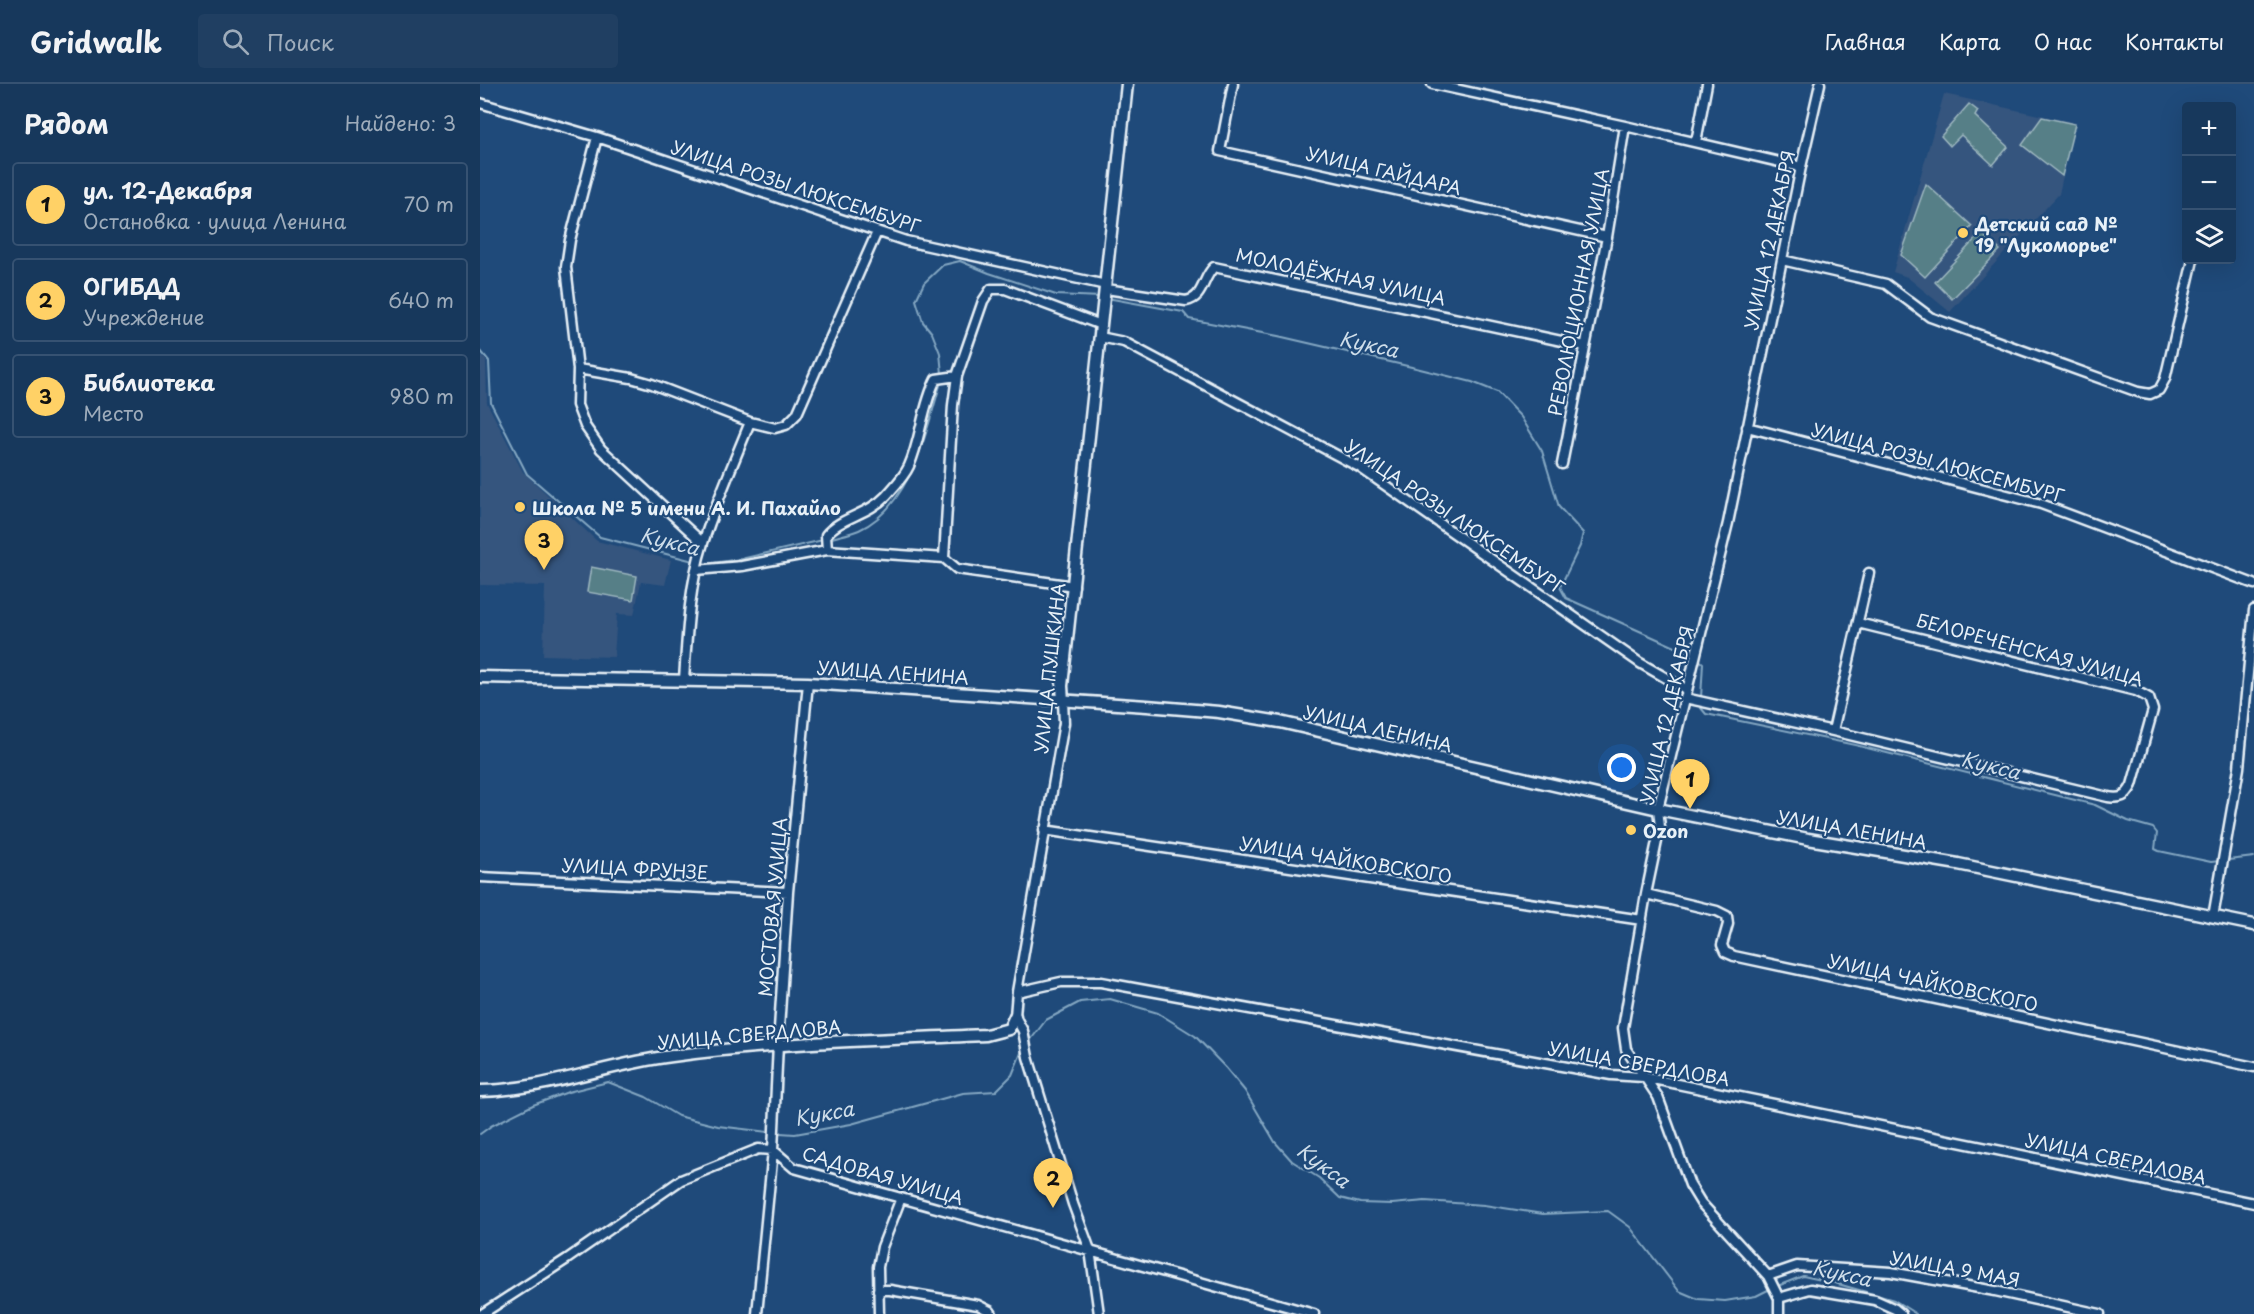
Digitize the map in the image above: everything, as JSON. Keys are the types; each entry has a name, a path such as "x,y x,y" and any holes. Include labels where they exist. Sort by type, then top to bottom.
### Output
{"street":[{"name":"УЛИЦА ПУШКИНА","path":"1015,1016 1044,830 1064,723 1062,686 1127,84"},
{"name":"УЛИЦА ГАЙДАРА","path":"1233,84 1221,151 1606,237"},
{"path":"1432,84 1801,167"},
{"path":"1696,142 1707,84"},
{"name":"УЛИЦА 12 ДЕКАБРЯ","path":"1779,1314 1778,1295 1770,1279 1701,1203 1690,1185 1658,1097 1626,1049 1623,1028 1660,827 1658,809 1728,523 1820,84"},
{"name":"УЛИЦА РОЗЫ ЛЮКСЕМБУРГ","path":"480,103 597,137 906,241 1020,268 1105,293"},
{"name":"РЕВОЛЮЦИОННАЯ УЛИЦА","path":"1562,464 1586,346 1625,126"},
{"path":"597,137 570,240 566,267 578,369 577,405 585,426 601,449 703,543"},
{"path":"578,369 652,384 750,422 775,428 786,425 797,414 877,232"},
{"path":"1782,260 1886,284 1929,317 2138,392 2150,394 2159,390 2165,379 2192,264"},
{"name":"МОЛОДЁЖНАЯ УЛИЦА","path":"1105,293 1194,300 1199,294 1207,273 1214,267 1586,346"},
{"name":"УЛИЦА РОЗЫ ЛЮКСЕМБУРГ","path":"957,376 983,302 991,289 1005,289 1124,342 1359,468 1686,694"},
{"path":"827,542 837,524 854,518 876,504 896,486 909,466 930,391 936,378 957,376 953,405 944,558"},
{"path":"684,680 691,596 703,543 750,422"},
{"name":"УЛИЦА РОЗЫ ЛЮКСЕМБУРГ","path":"1747,427 2041,504 2254,584"},
{"path":"698,565 742,566 827,542 944,558 957,569 1074,586"},
{"path":"1833,731 1869,573"},
{"path":"2213,917 2239,768 2254,610"},
{"name":"БЕЛОРЕЧЕНСКАЯ УЛИЦА","path":"1686,694 2120,799 2127,795 2132,785 2153,710 2149,698 2136,691 1858,623"},
{"name":"УЛИЦА ЛЕНИНА","path":"480,677 808,683 1219,712 1280,722 1658,809 1808,839 1958,864 2254,925"},
{"name":"МОСТОВАЯ УЛИЦА","path":"757,1314 773,1150 788,892 808,683"},
{"name":"УЛИЦА ЧАЙКОВСКОГО","path":"1044,830 1642,920"},
{"name":"УЛИЦА ФРУНЗЕ","path":"480,877 788,892"},
{"name":"УЛИЦА ЧАЙКОВСКОГО","path":"1646,894 1718,911 1727,916 1728,924 1722,945 1725,952 1734,956 2254,1067"},
{"name":"УЛИЦА СВЕРДЛОВА","path":"1017,992 1061,982 1101,982 1611,1075 1643,1077 2254,1203"},
{"path":"1015,1016 1023,1031 1028,1057 1072,1204 1090,1250 1099,1314"},
{"name":"УЛИЦА СВЕРДЛОВА","path":"480,1091 538,1086 670,1056 778,1044 986,1035 1009,1029 1015,1016"},
{"path":"482,1314 567,1259 681,1180 758,1149 773,1150"},
{"name":"САДОВАЯ УЛИЦА","path":"773,1150 794,1168 1314,1314"},
{"path":"879,1314 879,1267 882,1247 901,1198"},
{"name":"УЛИЦА 9 МАЯ","path":"1770,1279 1797,1266 1891,1272 1995,1291 2100,1314"},
{"path":"1778,1295 1810,1289 1875,1300 1901,1314"},
{"path":"878,1290 978,1305 992,1314"}],"shaded area":[{"name":"Детский сад № 19 \"Лукоморье\"","path":"1944,94 2075,123 2059,194 1950,312 1907,277 1893,272"},
{"name":"Школа № 5 имени А. И. Пахайло","path":"480,354 486,360 487,403 523,472 597,541 671,560 665,585 641,582 634,615 617,614 614,657 543,655 545,586 480,585"}],"green space":[{"path":"1969,104 1978,111 1975,116 2008,147 1993,165 1961,135 1950,146 1941,136"},
{"path":"2042,117 2075,124 2062,176 2022,145"},
{"path":"1926,184 1972,226 1925,277 1901,255"},
{"path":"1981,233 2000,250 1952,299 1935,282"},
{"path":"591,567 637,576 633,600 587,592"}],"waterway":[{"name":"Кукса","path":"942,374 940,353 932,333 923,322 916,300 924,283 943,265 960,261 1056,295 1101,297"},
{"name":"Кукса","path":"1107,298 1183,312 1189,319 1278,336 1416,368 1472,382 1497,392 1521,417 1542,451 1559,507 1583,533 1580,546 1560,587 1566,598 1693,655"},
{"name":"Кукса","path":"480,350 489,361 491,403 527,474 600,537 705,564 741,559 823,540"},
{"name":"Кукса","path":"828,539 859,530 877,519 892,504 914,466 941,382"},
{"name":"Кукса","path":"1698,659 1703,663 1701,698"},
{"name":"Кукса","path":"1701,708 1706,714 1855,745 2095,805 2128,821 2153,828 2157,833 2155,849 2159,851 2211,862 2254,857"},
{"name":"Кукса","path":"1029,1042 1046,1020 1080,1002 1110,999 1158,1013 1195,1036 1245,1091 1275,1142 1292,1161 1319,1178 1340,1198 1360,1203 1392,1204 1425,1201 1484,1205 1543,1214 1608,1211 1630,1227 1679,1291 1698,1299 1725,1301 1756,1296 1770,1289"},
{"name":"Кукса","path":"780,1133 795,1134 851,1124 963,1093 996,1091 1012,1075 1023,1048"},
{"name":"Кукса","path":"480,1134 533,1105 568,1092 608,1082 646,1097 678,1116 718,1126 768,1132"},
{"name":"Кукса","path":"1775,1287 1803,1276 1894,1300 1916,1314"}],"place":[{"name":"Детский сад № 19 \"Лукоморье\"","path":"1963,233"},
{"name":"Школа № 5 имени А. И. Пахайло","path":"520,507"},
{"name":"Библиотека","path":"544,570"},
{"name":"ул. 12-Декабря","path":"1690,809"},
{"name":"Ozon","path":"1631,830"},
{"name":"ОГИБДД","path":"1053,1208"}]}
